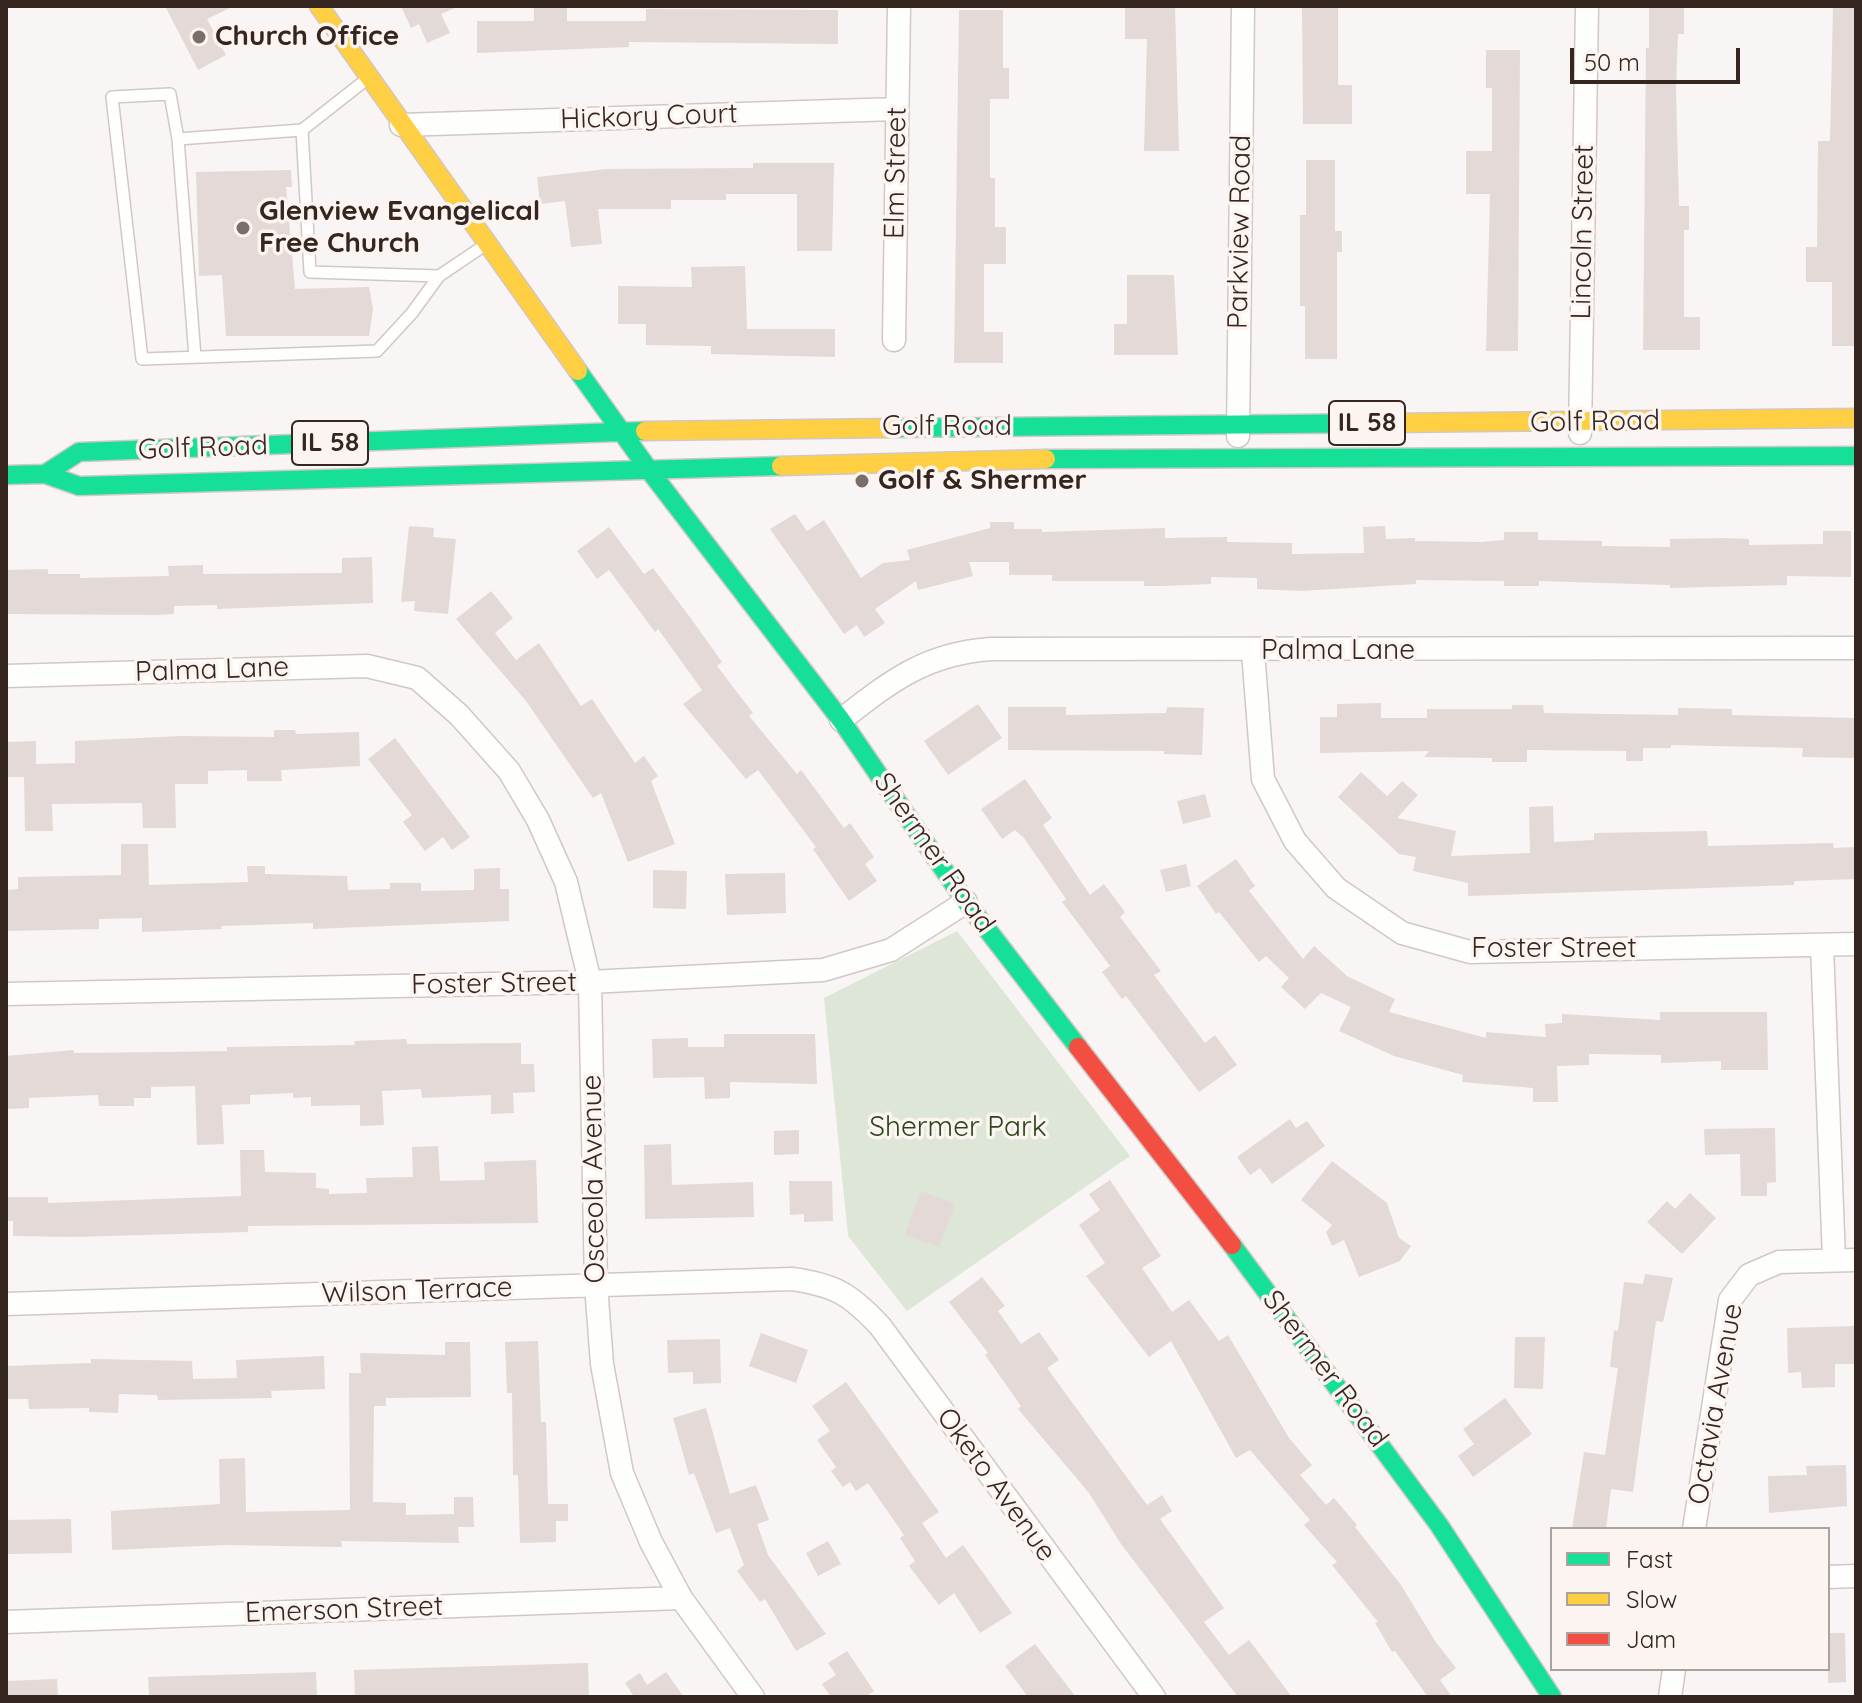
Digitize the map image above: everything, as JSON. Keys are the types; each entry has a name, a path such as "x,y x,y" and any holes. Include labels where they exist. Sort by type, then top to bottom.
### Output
{"main road":[{"name":"Shermer Road","path":"319,6 649,470 841,720 966,902 1306,1341 1439,1525 1552,1697"},
{"name":"Golf Road","path":"45,474 79,452 621,431 1856,418"},
{"name":"Golf Road","path":"6,475 45,474 79,486 916,461 1856,456"}],"street":[{"name":"Elm Street","path":"894,340 899,6"},
{"name":"Parkview Road","path":"1238,457 1243,6"},
{"name":"Lincoln Street","path":"1579,459 1587,6"},
{"name":"Hickory Court","path":"401,125 896,109"},
{"name":"Palma Lane","path":"841,720 885,686 924,663 956,652 1856,648"},
{"name":"Foster Street","path":"1253,652 1263,779 1295,841 1336,888 1402,933 1470,952 1856,944"},
{"name":"Palma Lane","path":"6,676 367,666 417,678"},
{"name":"Osceola Avenue","path":"417,678 459,715 509,771 538,820 566,882 590,982 596,1285 602,1364 622,1473 651,1542 681,1598 753,1697"},
{"name":"Foster Street","path":"6,994 590,982 823,970 891,950 966,902"},
{"path":"1822,945 1845,1260"},
{"name":"Octavia Avenue","path":"1694,1527 1730,1300 1749,1275 1779,1262 1845,1260"},
{"name":"Wilson Terrace","path":"6,1304 792,1279 828,1284"},
{"name":"Oketo Avenue","path":"828,1284 856,1300 880,1326 1154,1697"},
{"path":"1830,1577 1856,1576"},
{"name":"Emerson Street","path":"6,1622 681,1598"}],"lane":[{"path":"178,139 302,130 368,78"},
{"path":"195,357 178,139 170,94 112,97 142,359 377,351 412,313 439,276 488,243"},
{"path":"302,130 310,272 439,276"}],"green space":[{"name":"Shermer Park","path":"957,931 1130,1156 907,1311 848,1236 824,998"}],"building":[{"name":"Church Office","path":"165,6 234,6 207,19 226,55 198,70"},
{"path":"401,6 459,6 441,14 450,33 427,43 419,24 411,28"},
{"path":"534,6 567,6 567,21 646,21 646,9 838,10 838,44 629,42 629,47 477,53 477,21 534,21"},
{"path":"1125,6 1175,6 1179,151 1144,151 1147,39 1125,39"},
{"path":"1302,6 1338,6 1338,85 1352,85 1352,124 1303,124"},
{"path":"1649,6 1684,6 1684,34 1678,34 1676,88 1679,206 1689,206 1689,230 1684,230 1684,317 1700,317 1700,350 1643,350"},
{"path":"1833,6 1856,6 1856,346 1832,346 1832,282 1806,282 1806,247 1817,247 1818,141 1830,141"},
{"path":"959,10 1003,10 1003,68 1009,68 1009,99 990,99 990,178 995,178 995,227 1006,227 1006,264 984,264 984,332 1003,332 1003,363 954,363"},
{"path":"1486,50 1520,50 1518,351 1486,351 1490,194 1466,194 1466,151 1492,151 1492,88 1486,88"},
{"path":"1306,160 1335,160 1335,231 1342,231 1342,252 1337,252 1337,359 1305,359 1305,306 1300,306 1300,215 1306,215"},
{"path":"753,163 834,163 832,251 797,251 797,194 726,194 726,200 671,200 671,209 598,209 602,244 571,247 565,201 540,204 537,177 607,169 753,168"},
{"name":"Glenview Evangelical Free Church","path":"291,170 292,187 286,187 295,289 369,287 373,309 369,336 226,336 222,275 199,276 196,172"},
{"path":"745,266 747,329 835,329 835,357 711,354 711,346 646,345 646,324 618,324 618,286 692,287 691,267"},
{"path":"1127,275 1174,275 1178,355 1114,355 1114,324 1127,324"},
{"path":"795,514 807,531 824,520 861,578 883,563 910,560 907,550 990,528 990,522 1014,522 1014,529 1042,529 1042,532 1165,528 1165,538 1227,537 1227,542 1292,543 1292,554 1364,553 1363,527 1385,526 1386,539 1481,542 1504,540 1504,532 1538,532 1538,540 1602,541 1602,546 1670,547 1670,539 1749,539 1749,545 1823,544 1823,531 1851,531 1851,577 1787,576 1787,585 1670,588 1670,585 1539,581 1539,586 1504,586 1504,581 1416,580 1416,584 1301,591 1257,589 1257,578 1211,577 1211,584 1165,586 1144,586 1144,581 1052,581 1052,575 1009,575 1009,562 969,562 973,576 918,590 916,581 875,609 885,623 864,637 857,625 844,634 770,529"},
{"path":"409,526 434,528 433,537 456,539 448,614 414,611 415,601 401,602"},
{"path":"609,527 644,574 653,568 692,620 722,662 717,666 753,713 749,716 797,774 801,770 844,828 850,823 874,857 865,864 877,881 849,901 813,849 816,847 758,770 746,779 683,704 702,690 658,629 655,632 609,570 597,579 577,551"},
{"path":"372,557 373,603 217,609 217,605 174,606 174,614 156,615 6,614 6,570 48,569 48,574 80,574 80,578 169,576 168,566 203,565 203,574 342,573 342,558"},
{"path":"491,591 513,618 495,633 516,660 539,643 581,706 592,699 635,763 644,756 658,776 651,781 675,844 628,862 601,793 593,798 526,701 456,619"},
{"path":"1381,703 1381,718 1427,718 1427,709 1512,709 1512,705 1543,705 1544,713 1678,715 1678,708 1732,709 1732,715 1856,718 1855,758 1802,757 1803,748 1671,745 1671,748 1643,748 1643,761 1626,761 1626,751 1527,750 1527,762 1424,757 1429,751 1320,753 1320,717 1337,717 1337,704"},
{"path":"978,704 1002,738 948,775 924,741"},
{"path":"1008,707 1066,707 1066,715 1166,713 1167,707 1204,708 1202,755 1164,754 1164,751 1008,750"},
{"path":"274,730 295,730 296,734 359,732 360,766 281,770 282,781 247,781 247,770 208,771 208,784 175,784 176,828 143,828 142,803 52,804 53,831 25,831 24,777 6,777 6,742 36,741 36,764 75,763 75,741 180,736 274,737"},
{"path":"395,738 470,837 452,850 443,837 425,851 403,822 412,815 368,759"},
{"path":"1361,772 1387,796 1402,781 1418,795 1397,818 1456,831 1451,856 1530,853 1529,807 1553,806 1554,842 1594,840 1594,833 1707,831 1708,846 1833,843 1834,848 1856,847 1856,879 1794,881 1794,885 1468,896 1468,883 1413,871 1416,857 1399,854 1338,797"},
{"path":"1025,779 1052,818 1043,825 1090,895 1104,884 1125,912 1120,917 1161,971 1154,975 1205,1043 1215,1035 1237,1065 1199,1092 1126,996 1122,999 1102,972 1110,966 1062,902 1066,899 1024,838 1015,830 1002,839 981,809"},
{"path":"1205,794 1211,817 1183,824 1177,801"},
{"path":"121,844 148,844 149,885 248,882 247,866 265,866 265,874 347,876 348,890 390,889 390,883 421,883 421,891 474,890 474,869 500,868 500,889 509,889 509,921 313,929 313,923 142,932 142,918 99,919 99,929 6,931 6,890 18,889 18,877 121,875"},
{"path":"1236,859 1255,886 1249,891 1303,959 1314,946 1347,976 1395,999 1389,1012 1486,1038 1486,1032 1546,1037 1545,1024 1562,1023 1562,1014 1660,1020 1660,1012 1767,1012 1768,1070 1721,1070 1721,1061 1661,1063 1661,1055 1589,1054 1589,1065 1557,1066 1558,1102 1533,1102 1533,1088 1462,1082 1463,1075 1394,1056 1339,1031 1351,1007 1321,993 1305,1009 1281,987 1289,978 1266,956 1259,962 1219,912 1216,914 1197,886"},
{"path":"1186,864 1191,886 1166,892 1160,870"},
{"path":"653,870 687,871 686,909 653,908"},
{"path":"785,873 786,913 727,915 725,874"},
{"path":"724,1034 815,1034 817,1084 730,1082 730,1098 705,1099 704,1077 653,1078 652,1039 688,1038 688,1047 724,1047"},
{"path":"406,1039 407,1044 521,1043 521,1064 534,1064 535,1092 513,1093 514,1113 491,1114 491,1095 422,1098 421,1089 382,1091 384,1125 360,1126 360,1105 311,1106 311,1097 293,1098 293,1093 250,1095 250,1104 222,1105 224,1144 197,1145 195,1086 151,1087 151,1098 134,1098 134,1106 99,1106 98,1095 29,1098 29,1108 6,1109 6,1056 74,1050 74,1053 227,1051 227,1047 355,1045 354,1041"},
{"path":"1290,1119 1296,1128 1307,1121 1325,1146 1272,1184 1260,1168 1250,1175 1237,1157"},
{"path":"1775,1128 1776,1182 1767,1183 1767,1196 1741,1196 1740,1154 1705,1155 1704,1129"},
{"path":"799,1130 799,1154 774,1155 774,1131"},
{"path":"671,1144 672,1185 753,1182 754,1217 645,1219 644,1145"},
{"path":"438,1146 440,1181 485,1180 484,1162 536,1160 538,1223 248,1226 248,1232 72,1237 13,1236 13,1221 6,1221 6,1197 48,1197 48,1203 241,1196 240,1150 264,1150 265,1172 316,1173 316,1188 329,1189 329,1194 367,1193 366,1178 413,1177 412,1147"},
{"path":"1332,1161 1387,1203 1399,1238 1411,1246 1400,1261 1359,1277 1344,1240 1332,1246 1326,1232 1332,1225 1301,1200"},
{"path":"1110,1180 1161,1256 1142,1268 1172,1312 1189,1300 1219,1341 1228,1335 1289,1438 1312,1465 1300,1475 1326,1505 1334,1498 1357,1525 1355,1527 1401,1585 1435,1641 1456,1668 1440,1680 1452,1697 1428,1697 1395,1651 1392,1652 1375,1623 1378,1622 1332,1565 1337,1562 1304,1525 1310,1520 1250,1450 1236,1458 1171,1341 1149,1357 1086,1276 1105,1263 1079,1225 1100,1210 1089,1194"},
{"path":"789,1181 832,1181 833,1221 804,1222 804,1214 790,1215"},
{"path":"921,1191 955,1204 939,1247 905,1235"},
{"path":"1690,1193 1716,1218 1682,1254 1647,1222 1667,1201 1675,1209"},
{"path":"1645,1274 1673,1278 1663,1322 1656,1321 1633,1492 1611,1489 1606,1527 1572,1527 1584,1452 1605,1455 1618,1368 1610,1367 1614,1330 1618,1331 1624,1282 1643,1284"},
{"path":"982,1277 1005,1306 998,1311 1021,1344 1039,1332 1059,1360 1047,1368 1147,1505 1162,1495 1172,1511 1160,1519 1224,1608 1204,1622 1229,1655 1249,1640 1292,1697 1238,1697 1121,1544 1089,1493 1018,1409 1021,1406 985,1355 988,1353 949,1302"},
{"path":"1856,1326 1856,1364 1835,1364 1835,1387 1802,1388 1801,1372 1788,1373 1787,1328"},
{"path":"761,1333 808,1350 796,1383 749,1366"},
{"path":"1515,1337 1545,1337 1543,1389 1514,1388"},
{"path":"720,1339 721,1383 693,1384 693,1372 668,1373 667,1340"},
{"path":"538,1341 541,1422 546,1422 548,1504 568,1504 568,1521 556,1521 556,1542 520,1543 518,1475 513,1475 512,1393 507,1393 505,1342"},
{"path":"445,1342 470,1342 471,1397 386,1398 386,1406 374,1406 373,1502 406,1503 406,1515 454,1514 454,1497 473,1497 474,1527 458,1527 459,1543 341,1541 342,1547 224,1545 112,1550 111,1511 220,1504 219,1459 245,1458 246,1512 350,1510 349,1373 361,1373 360,1353 445,1355"},
{"path":"324,1356 325,1389 271,1391 272,1398 158,1400 157,1395 119,1394 118,1413 89,1412 89,1408 29,1409 28,1399 6,1399 6,1366 91,1363 91,1359 192,1361 193,1379 237,1378 236,1360"},
{"path":"846,1382 939,1512 922,1523 946,1558 963,1545 1012,1613 980,1633 954,1593 939,1605 909,1566 915,1561 900,1538 904,1535 868,1483 856,1491 850,1482 843,1487 831,1471 836,1467 817,1440 830,1431 812,1406"},
{"path":"1505,1398 1532,1434 1473,1477 1458,1456 1474,1444 1463,1429"},
{"path":"706,1408 730,1494 756,1485 769,1520 757,1524 768,1555 826,1634 796,1651 765,1599 760,1602 737,1571 744,1565 730,1528 716,1533 694,1473 689,1475 673,1418"},
{"path":"1846,1465 1847,1506 1769,1513 1768,1476 1807,1475 1806,1466"},
{"path":"71,1519 72,1553 6,1554 6,1520"},
{"path":"828,1541 841,1564 818,1576 806,1553"},
{"path":"1830,1633 1845,1633 1846,1682 1828,1683"},
{"path":"1035,1644 1076,1697 1028,1697 1005,1666"},
{"path":"847,1651 874,1691 865,1697 831,1697 822,1684 836,1675 828,1663"},
{"path":"588,1663 589,1697 355,1697 354,1670"},
{"path":"316,1672 317,1697 149,1697 148,1677"},
{"path":"666,1672 684,1697 629,1697 633,1695 625,1683 640,1673 647,1685"},
{"path":"57,1679 58,1697 6,1697 6,1681"}],"traffic: fast":[{"path":"578,371 649,470 841,720 966,902 1078,1047"},
{"path":"893,428 1386,423"},
{"path":"45,474 79,452 645,431"},
{"path":"1046,459 1856,456"},
{"path":"6,475 45,474 79,486 781,466"},
{"path":"1232,1245 1439,1525 1552,1697"}],"traffic: slow":[{"path":"319,6 578,371"},
{"path":"1386,423 1856,418"},
{"path":"645,431 893,428"},
{"path":"781,466 1046,459"}],"traffic: jam":[{"path":"1078,1047 1232,1245"}],"place":[{"name":"Church Office","path":"199,37"},
{"name":"Glenview Evangelical Free Church","path":"243,228"},
{"name":"Golf & Shermer","path":"862,481"}]}
